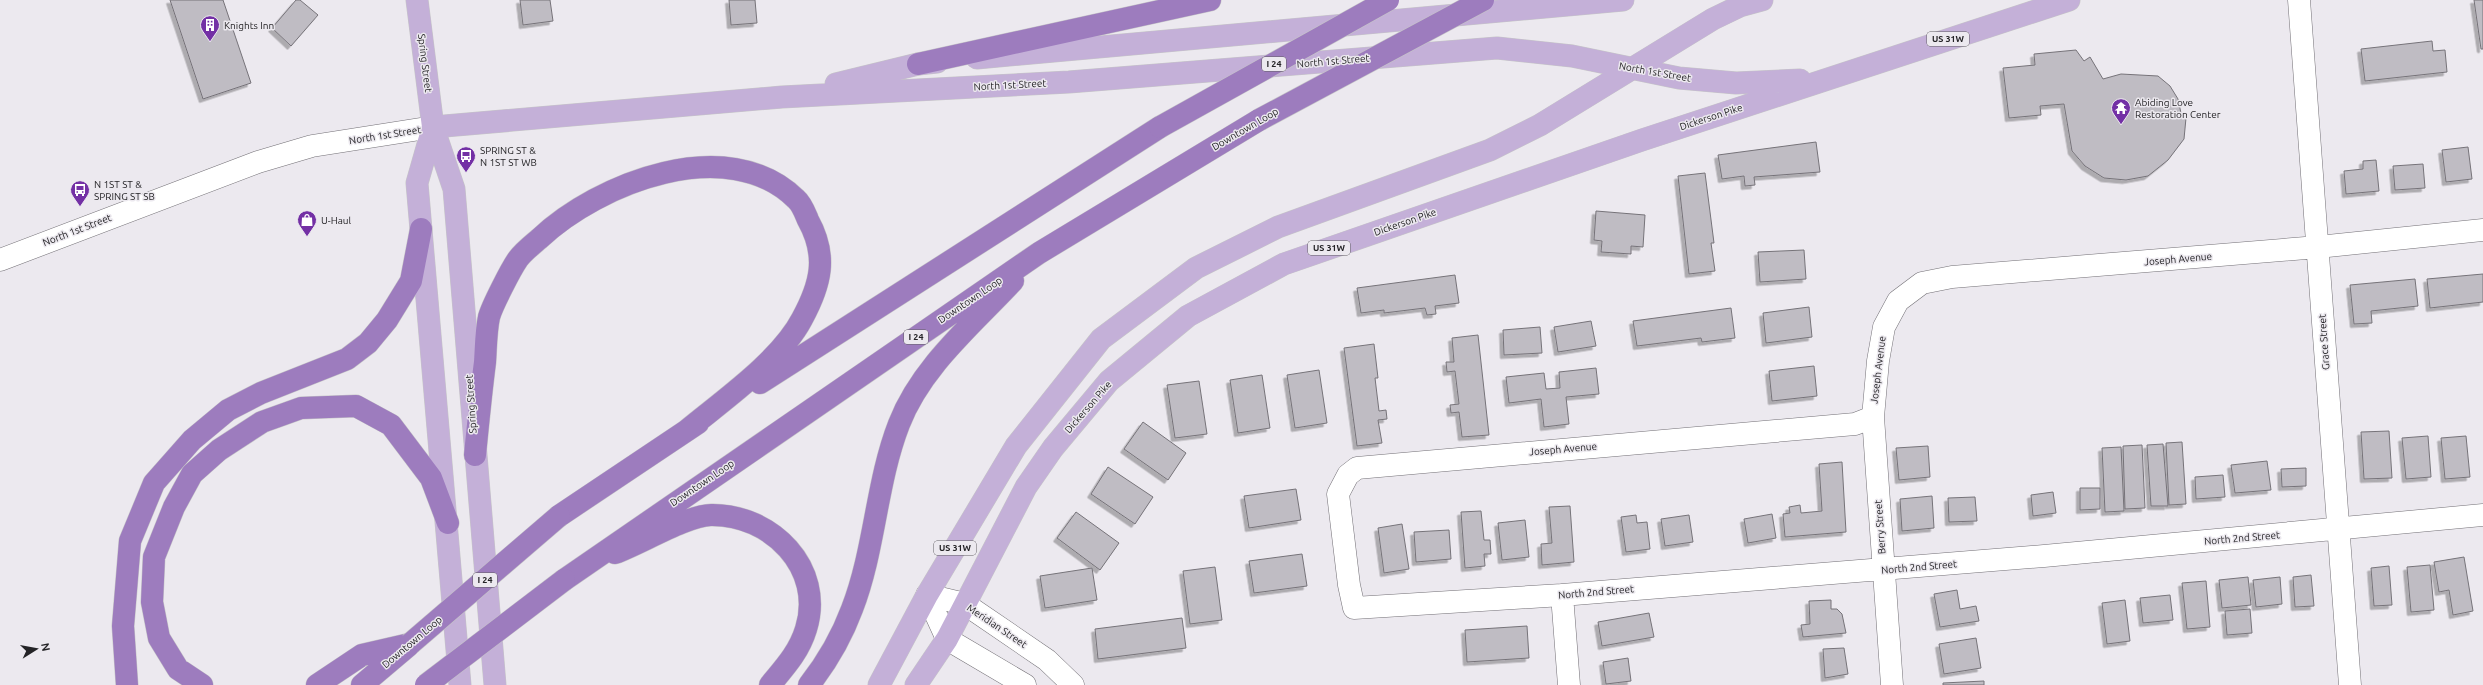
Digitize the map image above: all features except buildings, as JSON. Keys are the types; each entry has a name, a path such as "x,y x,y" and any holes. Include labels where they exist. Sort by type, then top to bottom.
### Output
{"highway":[{"path":"918,64 1210,0"},
{"name":"Downtown Loop","path":"362,685 560,516 686,431 1160,127 1388,0"},
{"name":"Downtown Loop","path":"426,685 564,580 580,566 1039,253 1259,120 1482,0"},
{"path":"475,455 490,317 518,259 557,222 597,199 642,179 683,168 722,168 747,171 772,180 798,200 812,227 821,252 817,285 802,321 774,357 686,431"},
{"path":"127,685 123,626 130,541 154,483 192,440 228,410 261,393 347,359 368,343 387,320 411,282 421,229"},
{"path":"809,685 825,665 852,608 887,461 899,424 922,380 1039,253"},
{"path":"202,685 178,669 159,638 152,602 154,557 174,507 192,474 219,450 262,422 301,408 356,406 391,425 431,478 448,523"},
{"path":"580,566 641,543 678,524 710,515 736,518 768,531 791,551 806,574 810,605 806,629 795,656 770,685"},
{"path":"318,685 362,654 410,644"}],"main road":[{"name":"Spring Street","path":"417,0 433,127 454,189 495,685"},
{"name":"North 1st Street","path":"786,96 918,64 1623,0"},
{"name":"US 31W","path":"879,685 927,595 1016,446 1101,339 1203,265 1278,227 1490,150 1540,126 1713,19 1740,6 1762,0"},
{"name":"Dickerson Pike","path":"916,685 947,639 1026,487 1053,448 1109,381 1188,316 1284,264 1642,140 2069,0"},
{"name":"North 1st Street","path":"433,127 786,96 1077,82 1497,48 1572,56 1679,78 1736,83 1828,79"},
{"name":"Spring Street","path":"433,127 417,183 448,523 460,685"}],"street":[{"name":"Grace Street","path":"2299,0 2350,685"},
{"name":"North 1st Street","path":"0,260 258,162 312,146 433,127"},
{"name":"Joseph Avenue","path":"1354,608 1349,585 1338,494 1348,475 1358,468 1855,424 1873,417 1884,327 1898,301 1922,283 1952,277 2318,247 2483,230"},
{"name":"Berry Street","path":"1873,417 1892,685"},
{"name":"North 2nd Street","path":"1354,608 1562,596 1883,570 2483,515"},
{"name":"Meridian Street","path":"927,595 965,604 1047,660 1073,685"},
{"path":"927,595 947,639 1025,685"},
{"path":"1562,596 1569,685"}],"place":[{"name":"Knights Inn","path":"210,42"},
{"name":"Abiding Love Restoration Center","path":"2121,125"},
{"name":"SPRING ST & N 1ST ST WB","path":"466,173"},
{"name":"N 1ST ST & SPRING ST SB","path":"80,207"},
{"name":"U-Haul","path":"307,237"}]}
